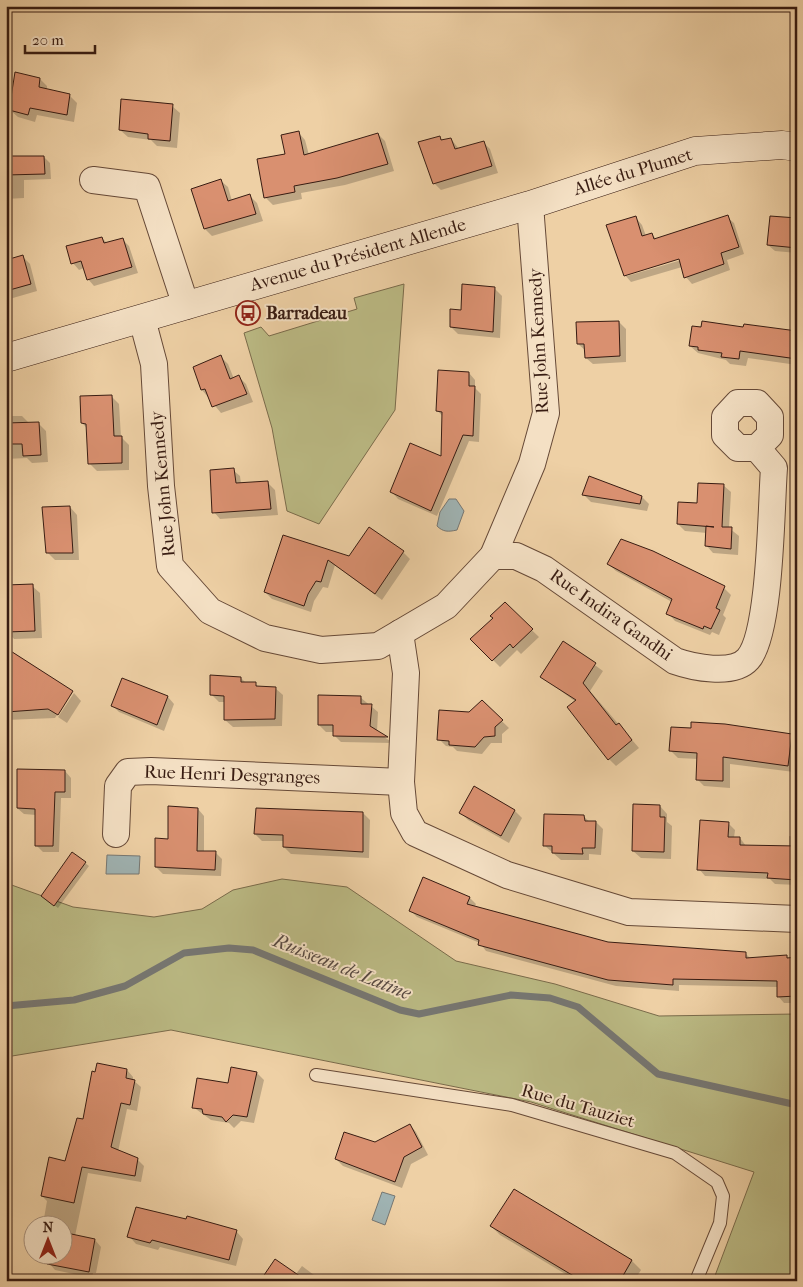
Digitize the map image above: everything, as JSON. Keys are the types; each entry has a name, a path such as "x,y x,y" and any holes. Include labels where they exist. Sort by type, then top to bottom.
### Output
{"street":[{"name":"Allée du Plumet","path":"530,205 695,151 782,145 797,147"},
{"path":"93,180 147,187 186,306"},
{"name":"Avenue du Président Allende","path":"6,358 530,205"},
{"name":"Rue John Kennedy","path":"142,319 154,364 161,486 170,566 210,611 265,638 321,650 378,646 446,606 492,556 532,464 546,413 530,205"},
{"name":"Rue Indira Gandhi","path":"492,556 516,556 544,569 674,661 694,668 728,668 747,660 759,639 765,605 774,468 757,448"},
{"path":"400,633 406,673 401,782 404,813 415,833 507,875 629,912 797,919"},
{"name":"Rue Henri Desgranges","path":"116,834 118,786 128,772 151,771 401,782"}],"lane":[{"name":"Rue du Tauziet","path":"316,1075 512,1105 675,1153 717,1182 723,1196 720,1223 696,1281"}],"shaded area":[{"path":"404,284 395,410 319,524 287,511 272,428 244,333 261,327 269,336 357,309 354,298"},
{"path":"449,499 456,499 464,511 457,530 448,531 437,526 440,512"},
{"path":"107,855 140,856 139,874 106,874"},
{"path":"282,879 347,887 456,961 555,984 659,1016 797,1014 797,1281 713,1281 754,1172 531,1102 171,1030 6,1057 6,883 73,907 154,917 202,909 233,890"},
{"path":"382,1192 395,1196 385,1225 372,1220"}],"building":[{"path":"15,72 40,78 39,87 70,94 67,115 30,108 28,115 9,110"},
{"path":"121,99 173,104 170,141 148,139 148,134 119,130"},
{"path":"299,131 304,155 378,133 388,164 337,178 294,186 295,192 264,198 257,159 285,154 281,135"},
{"path":"440,136 441,140 451,138 455,149 484,141 492,166 433,184 418,142"},
{"path":"6,156 44,156 45,174 6,175"},
{"path":"221,179 228,201 250,194 256,214 204,229 191,189"},
{"path":"728,215 739,247 721,253 724,264 684,278 679,259 624,276 606,225 636,216 642,236 652,233 654,239"},
{"path":"770,216 797,218 797,248 767,245"},
{"path":"102,237 104,243 123,238 132,267 87,280 81,261 71,264 66,246"},
{"path":"23,255 31,284 6,291 6,260"},
{"path":"462,284 495,287 493,332 450,327 450,309 461,310"},
{"path":"619,321 620,356 585,358 584,344 577,344 576,322"},
{"path":"702,321 743,327 744,324 797,331 797,359 740,351 739,359 721,357 722,353 698,350 698,347 689,346 692,326 701,327"},
{"path":"221,355 230,379 239,375 247,394 212,407 205,389 201,390 193,367"},
{"path":"438,370 469,372 469,386 475,386 473,436 463,435 431,511 390,492 410,443 441,456 442,412 436,411"},
{"path":"112,395 114,436 122,436 122,463 88,464 86,424 81,423 80,396"},
{"path":"39,422 41,455 23,456 22,444 6,444 6,423"},
{"path":"234,468 236,483 268,481 271,509 212,513 210,470"},
{"path":"589,476 642,496 640,504 582,495"},
{"path":"698,483 724,484 722,527 732,527 731,549 705,546 706,526 677,524 678,502 697,503"},
{"path":"70,506 73,553 46,553 42,507"},
{"path":"369,527 404,551 375,594 328,560 321,582 316,581 308,594 304,606 264,592 283,535 349,556"},
{"path":"621,539 653,551 725,586 716,608 720,610 711,629 704,626 703,629 666,614 672,599 607,564"},
{"path":"33,584 35,631 6,632 6,585"},
{"path":"505,602 533,629 513,648 510,644 492,661 470,639 493,618 490,616"},
{"path":"563,641 596,663 583,683 616,725 619,723 632,740 608,760 567,707 576,700 540,677"},
{"path":"6,648 73,691 58,715 48,709 6,712"},
{"path":"210,675 241,677 241,682 256,682 256,686 276,687 275,719 224,720 224,696 210,695"},
{"path":"122,678 168,696 157,725 111,706"},
{"path":"318,695 361,696 361,704 372,704 370,726 388,737 333,736 333,725 318,725"},
{"path":"482,700 503,720 495,727 495,736 484,737 475,747 449,745 449,741 437,740 439,710 469,712"},
{"path":"691,722 725,724 792,734 788,766 723,757 723,781 696,780 697,753 669,751 671,727 691,728"},
{"path":"17,769 65,770 65,792 55,792 53,846 35,846 35,809 17,808"},
{"path":"474,786 515,810 501,836 459,813"},
{"path":"633,804 660,805 660,817 665,817 664,852 632,851"},
{"path":"168,806 198,808 197,851 216,851 215,870 155,867 155,838 168,839"},
{"path":"256,808 363,812 363,852 283,847 283,835 254,834"},
{"path":"544,814 584,815 585,821 596,821 595,848 582,848 583,854 552,853 552,846 543,846"},
{"path":"700,820 729,822 728,837 740,837 740,845 797,846 797,880 767,878 768,873 697,870"},
{"path":"72,852 86,862 54,906 41,896"},
{"path":"423,877 470,897 467,904 608,942 746,952 746,958 787,955 787,958 797,957 797,996 777,997 777,981 673,979 673,985 608,980 478,945 479,940 409,911"},
{"path":"97,1063 127,1069 126,1078 135,1080 130,1105 121,1103 111,1147 138,1158 135,1176 82,1167 74,1203 41,1196 49,1157 65,1161 77,1118 83,1119 92,1071 95,1072"},
{"path":"231,1067 257,1072 247,1117 233,1115 226,1122 222,1117 203,1114 202,1109 192,1108 197,1078 228,1083"},
{"path":"410,1124 422,1147 404,1157 395,1182 335,1159 344,1132 375,1142"},
{"path":"514,1189 632,1260 620,1281 582,1281 490,1226"},
{"path":"136,1207 186,1219 187,1216 237,1230 229,1260 152,1240 150,1243 127,1237"},
{"path":"72,1234 95,1239 89,1272 47,1264 72,1264"},
{"path":"275,1259 307,1281 260,1281"}],"waterway":[{"name":"Ruisseau de Latine","path":"6,1006 74,1000 125,986 184,953 229,948 253,950 400,1010 419,1014 511,995 550,998 578,1007 658,1074 797,1105"}],"place":[{"name":"Barradeau","path":"248,313"}]}
